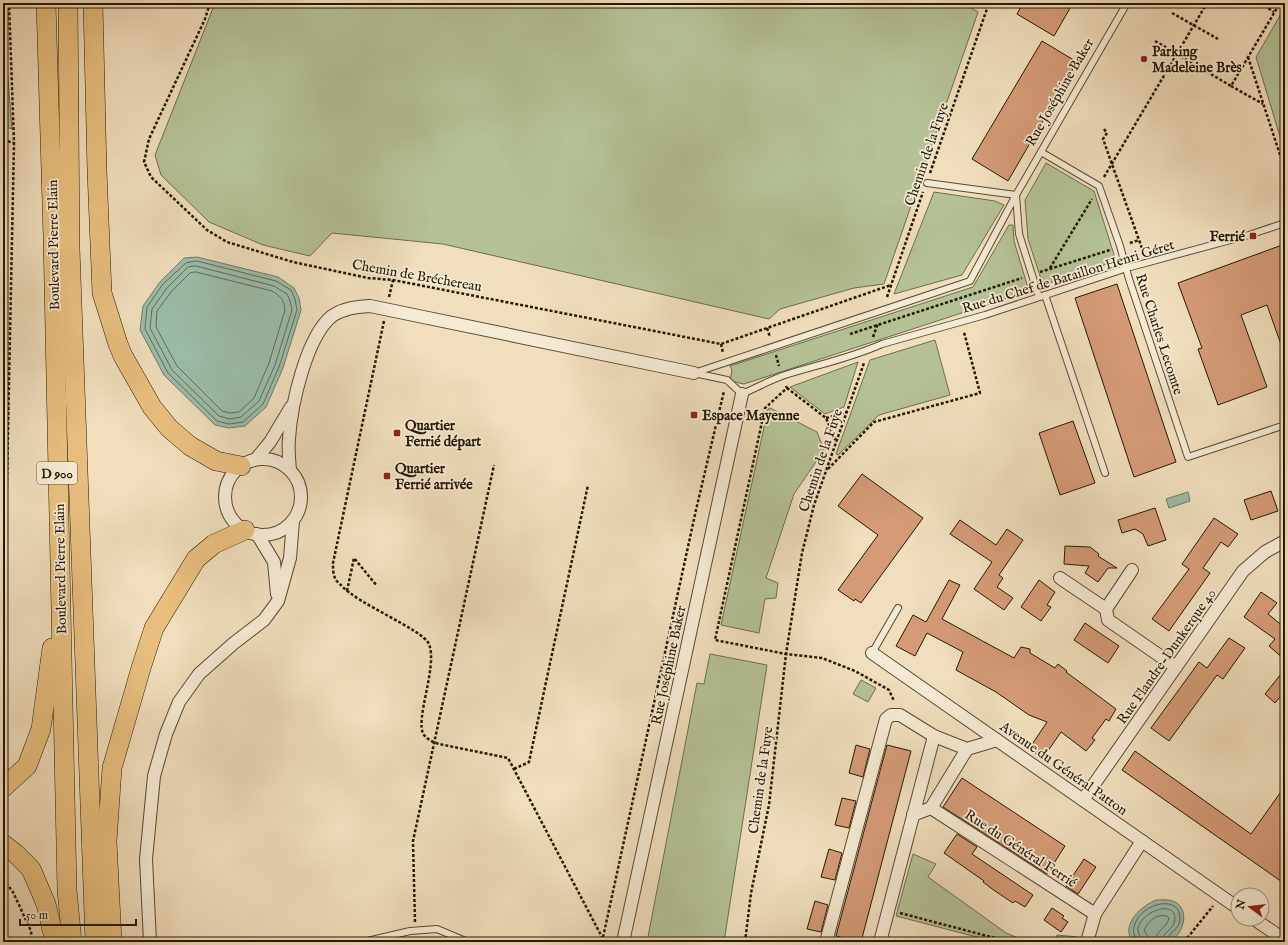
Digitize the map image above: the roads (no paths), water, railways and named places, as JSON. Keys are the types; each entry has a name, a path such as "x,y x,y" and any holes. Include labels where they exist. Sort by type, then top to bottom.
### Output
{"main road":[{"name":"Boulevard Pierre Elain","path":"46,3 53,237 67,890 72,942"},
{"name":"Boulevard Pierre Elain","path":"68,3 70,249 95,942"},
{"path":"92,3 102,293 118,344 123,356 152,407 168,428 190,446 216,461 248,463"},
{"path":"112,942 107,841 112,768 154,628 196,559 214,544 251,532"},
{"path":"3,788 27,766 40,729 60,593"},
{"path":"3,844 31,869 46,904 55,942"}],"street":[{"path":"290,470 289,439 293,405 310,349 321,328 333,316 350,307 370,306 386,309 694,373"},
{"name":"Rue Joséphine Baker","path":"623,942 742,394"},
{"path":"293,405 270,442 248,463 233,474 225,494 226,505 236,524 251,532 267,535 285,528 293,521"},
{"path":"150,942 146,859 154,776 166,734 179,702 198,674 264,620 278,601 290,558 293,521 301,500 300,489 296,478 290,470 280,463 268,459 248,463"},
{"path":"251,532 274,562 278,601"},
{"name":"Rue Flandre-Dunkerque 40","path":"1084,800 1243,571 1266,552 1285,541"},
{"path":"1132,570 1106,609 1108,620 1176,667"},
{"path":"1060,578 1106,609"},
{"name":"Avenue du Général Patton","path":"872,654 1230,903"},
{"path":"826,942 886,719 891,715 900,715 934,736 967,749 997,740"},
{"path":"880,942 934,736"},
{"path":"913,815 931,808 967,749"},
{"name":"Rue du Général Ferrié","path":"931,808 1095,914"},
{"path":"1087,942 1095,914 1142,841"},
{"path":"1264,927 1280,940"}],"lane":[{"name":"Rue Joséphine Baker","path":"694,373 970,281 1016,195 1127,3"},
{"name":"Rue Charles Lecomte","path":"1041,152 1099,186 1120,246 1129,279 1188,457 1285,425"},
{"path":"927,183 1016,195 1019,234 1032,275 1042,296 1105,473"},
{"name":"Rue du Chef de Bataillon Henri Géret","path":"742,394 783,376 869,350 882,344 961,322 1127,268 1250,235 1285,223"},
{"path":"694,373 726,380 742,394"},
{"path":"872,654 898,608"},
{"path":"363,942 415,930 437,929 468,942"}],"water":[{"path":"197,257 278,277 294,288 299,298 301,310 283,368 266,407 245,426 229,428 215,425 164,375 140,330 143,306 160,282 184,258"},
{"path":"1188,492 1190,501 1169,508 1166,499"},
{"path":"1156,900 1170,900 1180,906 1184,917 1178,935 1165,943 1134,942 1129,934 1131,923 1137,913 1146,905"}],"place":[{"name":"Parking Madeleine Brès","path":"1144,59"},
{"name":"Ferrié","path":"1253,236"},
{"name":"Espace Mayenne","path":"694,415"},
{"name":"Quartier Ferrié départ","path":"397,433"},
{"name":"Quartier Ferrié arrivée","path":"387,476"}]}
